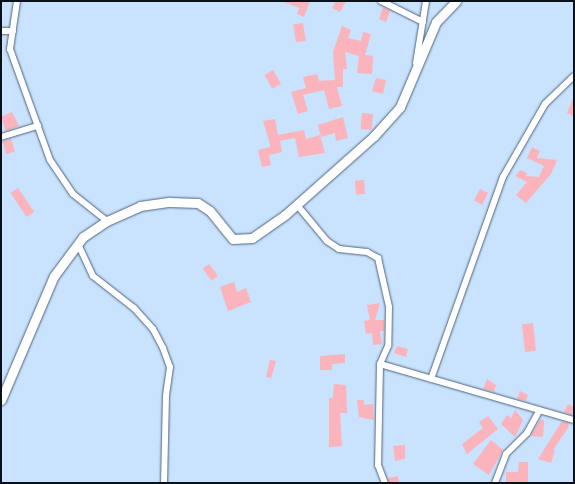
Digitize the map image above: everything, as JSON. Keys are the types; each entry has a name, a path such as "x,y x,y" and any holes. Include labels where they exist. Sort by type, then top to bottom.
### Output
{"street":[{"path":"16,1 10,49 50,160 66,186 107,221"},
{"path":"381,1 423,22"},
{"path":"412,82 426,1"},
{"path":"1,400 54,276 82,238 107,221 140,206 170,202 198,203 210,211 233,239 252,238 296,205 374,136 400,107 412,82 436,22 456,1"},
{"path":"1,31 13,31"},
{"path":"431,379 503,177 544,104 574,76"},
{"path":"1,137 38,126"},
{"path":"296,205 328,241 339,249 367,252 378,258 389,307 388,346 380,364 378,466 385,483"},
{"path":"78,244 93,276 134,308 154,329 170,367 166,396 164,483"},
{"path":"380,364 574,420"},
{"path":"494,483 506,454 527,433 540,410"}],"building":[{"path":"281,1 310,1 304,17 297,14 299,8"},
{"path":"336,1 346,1 340,12 332,8"},
{"path":"383,7 390,11 386,22 379,19"},
{"path":"303,23 306,41 296,42 293,25"},
{"path":"342,26 351,30 348,38 361,41 363,32 371,34 365,55 373,56 372,74 357,73 359,56 345,52 347,69 343,69 343,87 337,87 342,106 329,109 324,90 303,95 308,111 298,114 291,92 306,88 303,77 317,74 319,81 335,80 333,52"},
{"path":"273,70 281,84 272,89 264,75"},
{"path":"376,78 386,80 383,94 372,91"},
{"path":"574,96 574,116 567,113"},
{"path":"12,112 19,126 6,131 1,117"},
{"path":"362,113 373,114 372,130 361,129"},
{"path":"343,117 348,138 336,141 335,133 321,137 318,125"},
{"path":"275,119 278,135 304,130 306,139 320,135 325,153 299,157 295,138 280,141 282,152 269,155 271,165 262,167 258,150 270,147 263,121"},
{"path":"11,139 15,151 6,154 2,142"},
{"path":"532,147 540,151 537,158 557,160 551,174 526,203 516,195 527,182 515,176 520,170 527,173 526,176 539,177 544,166 527,158"},
{"path":"364,180 365,194 356,195 355,181"},
{"path":"18,188 34,212 27,217 11,193"},
{"path":"480,189 488,193 482,205 474,201"},
{"path":"209,264 218,276 212,281 203,269"},
{"path":"234,282 237,292 246,288 251,302 228,311 220,287"},
{"path":"380,303 375,320 384,320 384,331 380,331 382,344 373,345 372,333 366,334 364,321 370,320 367,305"},
{"path":"533,323 536,351 525,352 522,324"},
{"path":"397,346 408,349 406,357 394,353"},
{"path":"345,354 345,363 332,364 332,370 320,370 320,356"},
{"path":"270,360 276,361 271,378 266,377"},
{"path":"487,379 496,385 494,392 483,389"},
{"path":"334,384 346,385 347,413 340,413 342,446 329,447 329,398 333,398"},
{"path":"520,391 528,395 526,401 517,399"},
{"path":"357,400 364,400 364,405 373,404 374,420 359,417"},
{"path":"568,404 574,407 572,415 564,412"},
{"path":"515,410 523,420 515,437 501,424 507,415 511,418"},
{"path":"488,416 498,429 467,454 462,444 483,428 479,422"},
{"path":"540,420 544,420 543,437 531,436"},
{"path":"562,421 569,423 568,428 553,450 555,450 551,463 538,459"},
{"path":"491,440 503,450 489,475 473,464"},
{"path":"405,445 405,459 395,461 393,446"},
{"path":"519,462 528,462 528,483 506,483 506,472 518,472"},
{"path":"398,476 399,483 389,483 388,478"}]}
